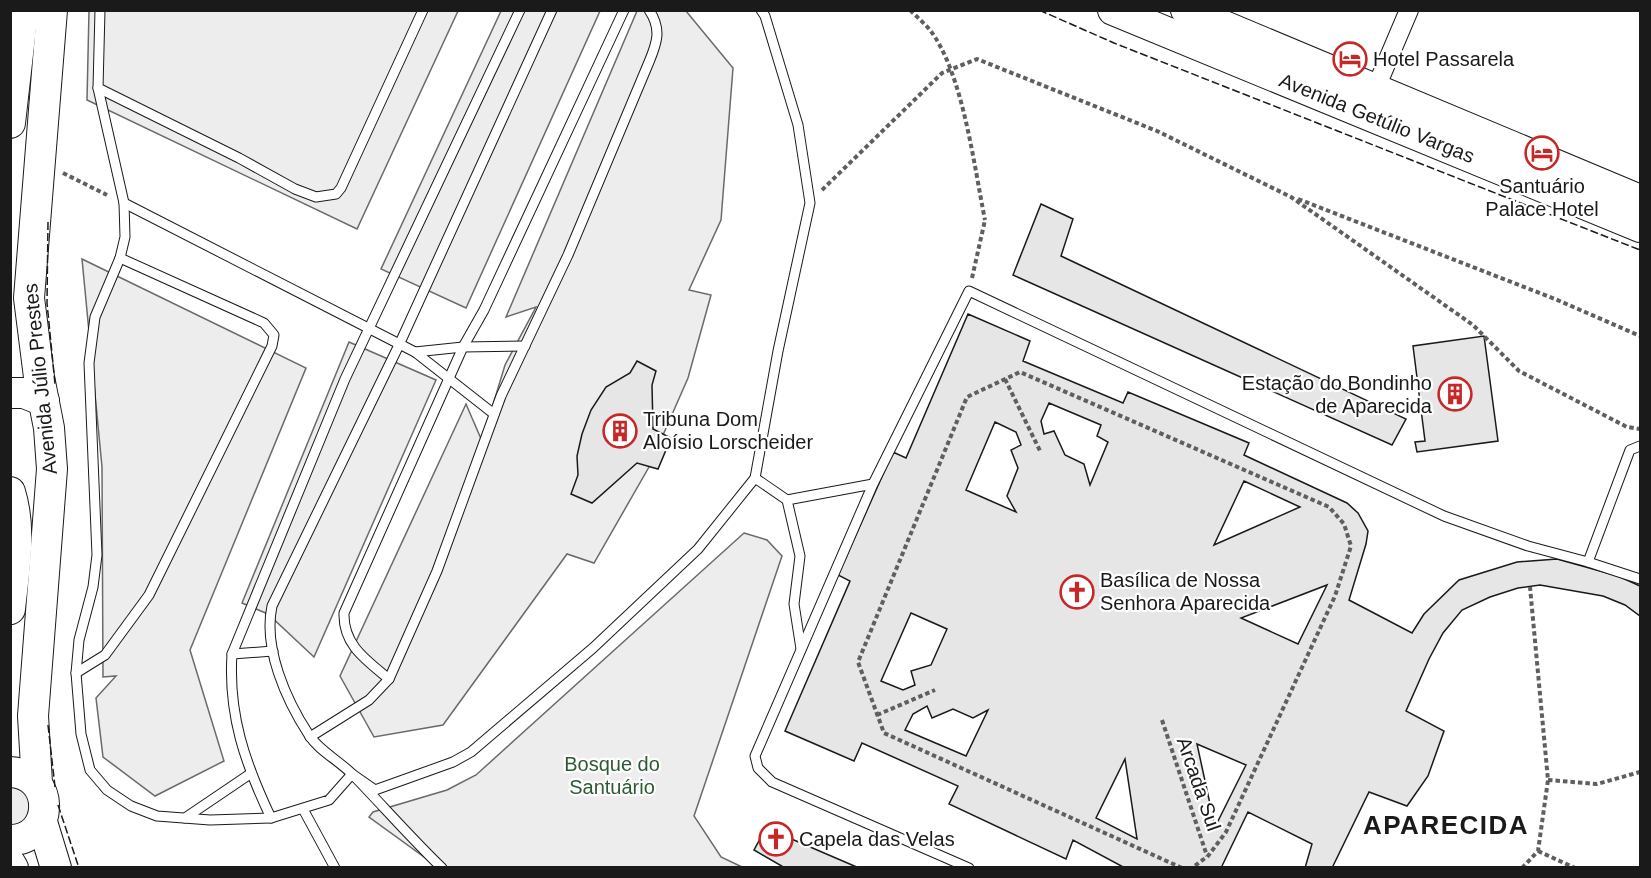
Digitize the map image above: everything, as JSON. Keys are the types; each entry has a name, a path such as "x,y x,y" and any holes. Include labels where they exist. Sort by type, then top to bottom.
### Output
{"main road":[{"path":"12,104 23,10"},
{"name":"Avenida Júlio Prestes","path":"52,10 29,297 51,446 52,469 33,716 24,777 45,802 42,822 56,867"},
{"name":"Avenida Getúlio Vargas","path":"1186,10 1371,101 1641,227"},
{"name":"Avenida Getúlio Vargas","path":"1119,12 1641,200"},
{"path":"12,104 45,89"},
{"path":"10,393 24,393 44,401"},
{"path":"10,609 17,532 12,507 51,446"},
{"path":"10,840 26,837 42,822"},
{"path":"10,863 13,867"}],"street":[{"path":"1371,101 1409,10"}],"lane":[{"path":"100,10 98,88 124,203 125,237 120,258 96,317 91,337 89,375 97,555 93,587 79,640 76,673 81,734 90,770 107,790 131,806 157,816 210,820 271,818 303,809 329,800 352,774"},
{"path":"98,88 239,158 295,189 316,196 336,194 341,188 423,10"},
{"path":"271,818 250,774 232,711 230,686 232,654 368,328 520,10"},
{"path":"552,10 399,345 272,606 268,626 273,651 285,686 310,737 352,774 375,790 453,762 471,752 593,648 690,556 755,478 778,351 810,203 798,125 765,16 761,10"},
{"path":"389,680 349,642 344,629 344,613 463,347 484,310 624,10"},
{"path":"310,737 369,700 389,680 437,571 494,414 568,255 650,62 657,41 658,28 649,10"},
{"path":"124,203 415,352 449,381 494,414"},
{"path":"76,673 105,655 149,595 272,346 274,335 264,323 120,258"},
{"path":"969,867 772,782 758,768 755,756 873,484 969,291 1444,516 1528,546 1641,579"},
{"path":"415,352 463,347 525,346"},
{"path":"1588,562 1630,450 1641,446"},
{"path":"755,478 787,500 800,556 794,604 801,651"},
{"path":"787,500 873,484"},
{"path":"232,654 273,651"},
{"path":"185,818 250,774"},
{"path":"352,774 389,817 442,867"},
{"path":"303,809 335,867"}],"path":[{"path":"910,10 930,31 946,59 958,93 985,220"},
{"path":"810,203 942,73 976,59 1157,131 1291,197 1555,299 1641,336"},
{"path":"39,161 124,203"},
{"path":"1291,197 1473,325 1519,371 1628,426 1641,429"},
{"path":"1182,867 884,733 858,662 968,397 1020,372 1329,507 1344,524 1351,546 1335,596 1226,832 1208,856 1192,867"},
{"path":"1005,379 1041,453"},
{"path":"1522,867 1538,851 1548,780 1530,587"},
{"path":"877,715 935,690"},
{"name":"Arcada Sul","path":"1162,720 1208,856"},
{"path":"1548,780 1597,784 1641,772"},
{"path":"1538,851 1575,867"}],"shaded area":[{"path":"89,11 458,11 357,229 87,100"},
{"path":"501,11 600,11 466,308 381,269"},
{"path":"637,11 686,11 733,68 721,220 689,290 711,295 688,378 649,467 594,563 567,554 443,725 374,737 340,676 466,404 482,441 505,365 536,307 506,317"},
{"path":"82,259 306,368 190,650 224,761 155,796 103,757 96,698 116,676 103,677 102,467"},
{"path":"349,342 436,380 314,657 268,614 242,603"},
{"name":"Bosque do Santuário","path":"744,533 767,540 782,556 694,816 721,857 742,867 438,867 369,817 373,812 447,790 476,775"},
{"path":"11,784 27,791 31,811 24,822 11,826"}],"building":[{"path":"1041,204 1073,219 1061,256 1406,419 1392,445 1013,275"},
{"name":"Basílica de Nossa Senhora Aparecida","path":"968,314 1030,341 1023,361 1123,403 1128,392 1249,443 1244,455 1347,503 1358,513 1368,531 1349,600 1412,633 1424,614 1459,580 1517,562 1557,559 1618,576 1640,586 1640,616 1625,605 1603,596 1540,585 1518,588 1490,597 1462,610 1443,633 1406,711 1444,731 1428,776 1407,806 1369,792 1332,868 1305,868 1312,844 1248,812 1221,868 1125,868 1073,840 1066,859 949,804 958,786 862,743 854,761 785,731 850,581 838,575 893,452 906,458","holes":["1049,403 1101,425 1097,436 1108,442 1090,485 1084,464 1065,455 1054,431 1044,434 1041,421","995,422 1016,432 1021,445 1011,450 1018,468 1007,496 1016,512 966,490","1244,481 1300,507 1214,545","1327,585 1298,644 1241,618","911,613 947,629 931,665 911,671 915,685 903,690 881,681","927,706 932,718 953,709 973,718 988,710 966,756 905,730 913,714","1197,744 1246,765 1215,827","1125,759 1137,839 1096,818"]},
{"name":"Estação do Bondinho de Aparecida","path":"1484,336 1498,441 1417,452 1415,442 1425,441 1413,346"},
{"name":"Tribuna Dom Aloísio Lorscheider","path":"637,361 656,371 652,385 653,429 671,438 658,469 637,463 592,503 571,494 578,475 577,456 582,434 591,410 606,387 630,373"},
{"name":"Capela das Velas","path":"766,828 859,868 785,868 754,850"}],"fence":[{"path":"1039,10 1114,43 1640,250"},
{"path":"48,222 47,303 55,384"},
{"path":"48,725 55,787"},
{"path":"58,805 79,868"}],"place":[{"name":"Hotel Passarela","path":"1350,59"},
{"name":"Santuário Palace Hotel","path":"1542,153"},
{"name":"Estação do Bondinho de Aparecida","path":"1455,394"},
{"name":"Tribuna Dom Aloísio Lorscheider","path":"620,431"},
{"name":"Basílica de Nossa Senhora Aparecida","path":"1077,592"},
{"name":"Capela das Velas","path":"776,839"}],"district":[{"name":"APARECIDA","path":"1446,825"}]}
